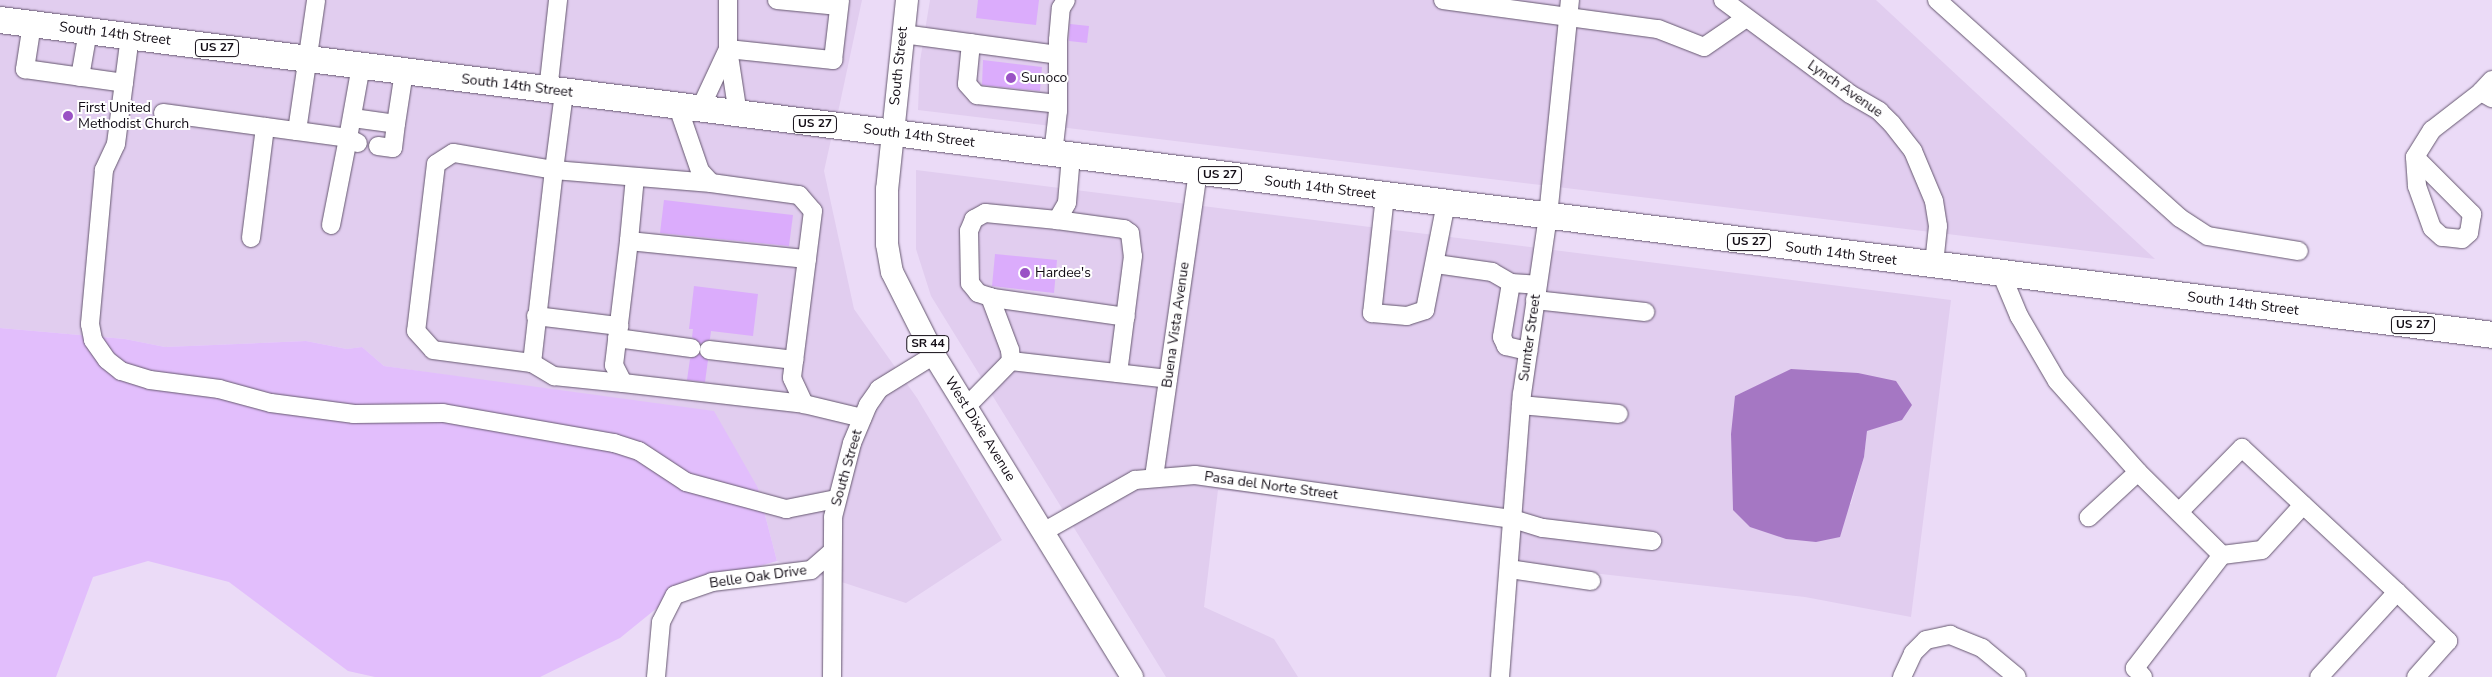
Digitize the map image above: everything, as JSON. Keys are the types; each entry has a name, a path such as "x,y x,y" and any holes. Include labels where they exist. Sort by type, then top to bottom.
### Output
{"highway":[{"name":"South 14th Street","path":"0,20 556,92 2492,335"}],"main road":[{"name":"South Street","path":"892,133 907,0"},
{"name":"West Dixie Avenue","path":"892,133 886,189 887,244 900,289 934,355 1132,677"}],"street":[{"path":"297,131 309,59 316,0"},
{"path":"532,363 554,170 558,0"},
{"path":"728,0 728,49 738,114"},
{"path":"728,49 833,60 839,3 777,0"},
{"path":"1057,220 1067,203 1058,104 1058,55 1061,8 1066,0"},
{"path":"1443,0 1658,29 1704,47 1746,18"},
{"name":"Sumter Street","path":"1500,677 1521,405 1548,216 1570,0"},
{"name":"Lynch Avenue","path":"1722,0 1850,94 1879,111 1897,130 1925,173 1934,201 1938,226 1934,265"},
{"path":"1937,0 2180,218 2208,236 2299,251"},
{"path":"32,24 26,69 124,82"},
{"path":"80,77 88,31"},
{"path":"903,34 1058,55"},
{"path":"130,36 116,144 104,170 90,324 93,340 107,360 120,370 150,380 218,389 271,404 354,414 443,413 614,443 639,451 686,482 786,509 836,499"},
{"path":"971,43 967,84 978,95 1058,104"},
{"path":"710,183 700,171 689,108 728,49"},
{"path":"330,226 353,140 361,66"},
{"path":"378,146 393,148 404,72"},
{"path":"2415,157 2432,130 2488,90"},
{"path":"163,113 353,140"},
{"path":"354,118 396,124"},
{"path":"251,238 265,127"},
{"path":"804,404 792,378 813,211 799,195 710,183 554,170 453,153 436,164 416,331 433,350 532,363 554,376 804,404 862,418"},
{"name":"Buena Vista Avenue","path":"1154,477 1198,172"},
{"path":"623,384 614,365 636,177"},
{"path":"1385,196 1372,313 1407,316 1425,310 1436,264 1446,203"},
{"path":"1118,373 1126,316 1133,256 1134,243 1130,233 1124,229 985,213 974,219 969,231 970,283 978,293 990,297 1126,316"},
{"path":"629,241 807,259"},
{"path":"1436,264 1492,272 1511,283 1536,293 1645,312"},
{"path":"2001,273 2019,316 2057,381 2138,472 2222,555"},
{"path":"1511,283 1502,337 1506,346 1528,351"},
{"path":"966,407 1011,361 1010,350 990,297"},
{"path":"536,316 691,348"},
{"path":"709,350 794,360"},
{"name":"South Street","path":"832,677 832,552 836,499 862,418 879,390 934,355"},
{"path":"1011,361 1168,379"},
{"path":"1521,405 1619,414"},
{"path":"2179,512 2242,448 2448,641 2416,677"},
{"path":"2089,518 2138,472"},
{"name":"Pasa del Norte Street","path":"1043,532 1108,492 1135,480 1154,477 1195,476 1513,520 1543,528 1652,541"},
{"path":"2143,677 2134,668 2222,555 2262,550 2303,506"},
{"name":"Belle Oak Drive","path":"656,677 661,622 675,595 712,582 811,570 832,552"},
{"path":"1509,569 1591,581"},
{"path":"2319,677 2396,592"},
{"path":"1902,677 1913,652 1926,640 1950,635 1982,648 2017,677"}],"shaded area":[{"path":"0,0 862,0 837,117 0,11"},
{"path":"930,0 1876,0 2155,259 918,110 920,61"},
{"path":"0,29 832,135 824,171 854,309 917,398 1002,540 906,603 777,561 758,488 647,404 384,366 362,347 347,349 306,341 165,347 125,339 0,328"},
{"path":"916,170 1951,300 1911,617 1805,597 1513,564 1518,521 1218,490 1204,607 1274,639 1298,677 1166,677 931,296 916,249","holes":["1883,425 1867,431 1864,457 1851,504 1733,510 1731,434"]},
{"path":"0,328 125,339 165,347 306,341 347,349 362,347 384,366 714,411 758,488 777,561 710,580 657,608 620,638 540,677 375,677 348,671 229,582 148,561 93,577 56,677 0,677"},
{"path":"1791,369 1858,373 1896,381 1912,405 1902,420 1867,431 1864,457 1840,537 1816,542 1786,539 1750,527 1733,510 1731,434 1735,396"}],"building":[{"path":"978,0 1039,0 1036,25 976,18"},
{"name":"Sunoco","path":"1070,24 1089,26 1087,43 1069,41"},
{"name":"Sunoco","path":"983,60 1042,67 1040,91 982,85"},
{"path":"664,200 793,215 789,246 660,233"},
{"name":"Hardee's","path":"995,254 1057,260 1054,293 992,286"},
{"path":"694,286 758,294 753,336 711,331 710,339 701,344 692,337 693,329 689,329"},
{"path":"699,354 708,360 705,382 687,380 690,359"}],"place":[{"name":"Sunoco","path":"1011,78"},
{"name":"First United Methodist Church","path":"68,116"},
{"name":"Hardee's","path":"1025,273"}]}
